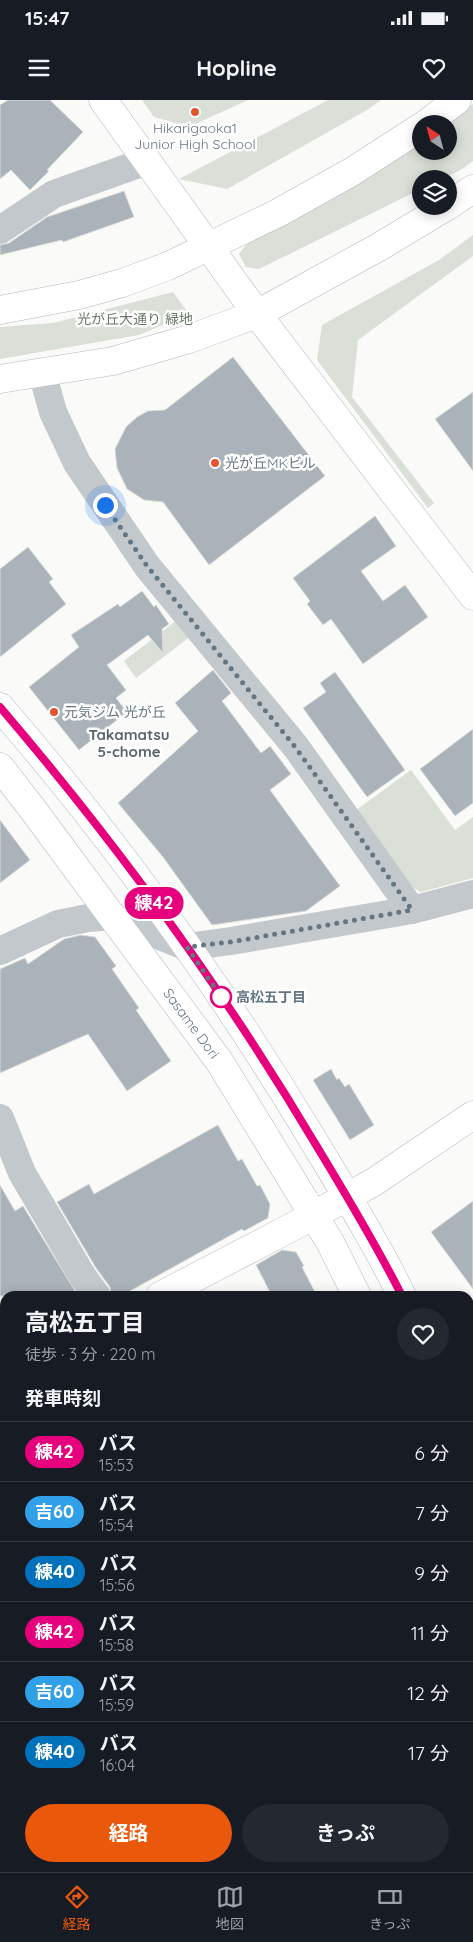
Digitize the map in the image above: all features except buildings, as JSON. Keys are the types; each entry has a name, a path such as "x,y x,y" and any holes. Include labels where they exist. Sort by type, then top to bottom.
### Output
{"main road":[{"path":"104,100 257,314 473,596"},
{"path":"438,115 457,100"},
{"path":"0,310 79,295 122,283 168,266 278,213 353,171 412,133"},
{"path":"457,200 473,189"},
{"path":"0,380 113,361 189,339 257,314 433,215"},
{"path":"0,707 74,795 187,947 271,1070 364,1223 399,1291"},
{"name":"Sasame Dori","path":"0,767 219,1062 330,1242 354,1291"},
{"path":"170,1291 374,1182 473,1115"}],"street":[{"path":"0,230 54,194 147,161"},
{"path":"42,372 53,412 77,464 128,539 147,566 296,748 412,910"},
{"path":"4,942 58,924 88,918 112,916 187,947 231,942 412,910 473,894"},
{"path":"0,1118 22,1173 82,1277 93,1291"}],"green space":[{"path":"142,100 248,100 189,127 154,117"},
{"path":"328,100 381,100 367,110 227,189 179,179"},
{"path":"473,104 473,161 457,171 412,170 412,193 259,269 246,267 239,254 249,241 330,200 412,146 412,160 458,160 458,115"},
{"path":"473,235 473,256 358,340 352,397 434,503 428,508 317,360 322,325 439,260"},
{"name":"光が丘大通り 緑地","path":"173,292 189,314 139,335 0,359 0,327 53,323"},
{"path":"177,620 191,636 136,678 124,661"},
{"path":"411,770 455,830 473,817 473,878 421,892 408,885 355,811"}],"bus line":[{"name":"練42","path":"0,707 74,795 187,947 271,1070 364,1223 399,1291"}],"place":[{"name":"Hikarigaoka1 Junior High School","path":"195,112"},
{"name":"光が丘MKビル","path":"215,463"},
{"name":"元気ジム 光が丘","path":"54,712"},
{"name":"高松五丁目","path":"221,997"}],"district":[{"name":"Takamatsu 5-chome","path":"129,742"}],"route":[{"path":"105,505 147,566 296,748 412,910 231,942 187,947 221,997"}]}
